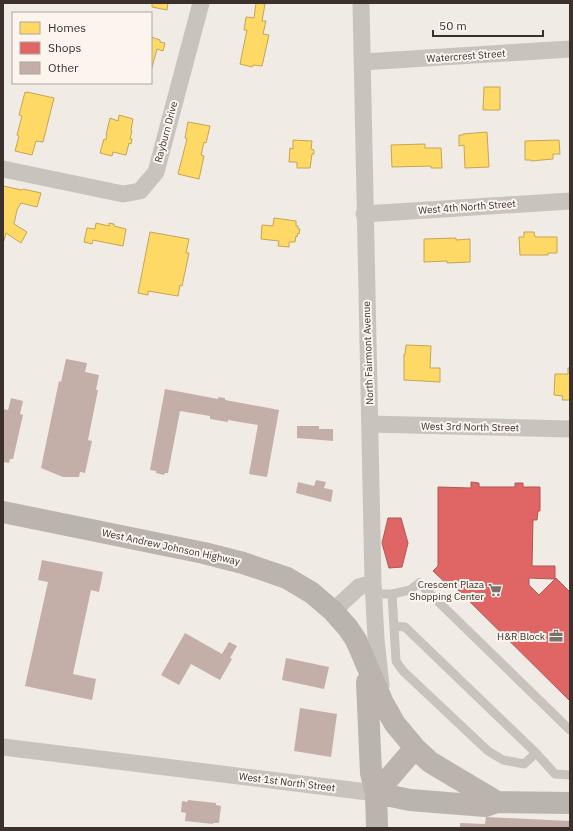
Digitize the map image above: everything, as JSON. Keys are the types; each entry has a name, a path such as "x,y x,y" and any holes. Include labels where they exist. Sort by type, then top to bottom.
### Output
{"main road":[{"name":"West Andrew Johnson Highway","path":"3,512 204,553 243,563 287,578 312,593 348,628 356,640 382,703 395,724 415,748 430,762 497,802"},
{"path":"367,666 371,773 376,793 377,828"},
{"path":"376,793 415,748"},
{"name":"West 1st North Street","path":"376,793 410,800 485,806 497,802 570,804"}],"street":[{"name":"Rayburn Drive","path":"3,168 123,194 140,191 156,172 201,3"},
{"name":"North Fairmont Avenue","path":"360,3 373,588 382,703"},
{"name":"Watercrest Street","path":"362,62 570,49"},
{"name":"West 4th North Street","path":"364,214 570,201"},
{"name":"West 3rd North Street","path":"370,424 570,429"},
{"path":"333,612 359,587 373,588"},
{"name":"West 1st North Street","path":"3,747 376,793"}],"lane":[{"path":"373,588 392,594 410,590 419,583 570,730"},
{"path":"392,594 396,661 403,671 488,751 503,760 524,764 536,753"},
{"path":"394,626 405,627 536,753 555,774 570,775"}],"building: Homes":[{"path":"152,3 168,3 167,10 152,7"},
{"path":"256,3 265,4 262,21 266,21 263,34 269,35 262,66 253,65 252,67 240,64 247,30 244,30 246,17 254,18"},
{"path":"152,37 165,43 163,51 157,49 152,67"},
{"path":"484,87 500,87 500,110 483,110"},
{"path":"25,92 54,98 43,142 36,141 32,155 15,151 22,116 19,115"},
{"path":"119,115 133,119 130,139 132,139 131,144 129,143 126,155 113,152 112,156 100,153 104,139 106,140 110,118 118,121"},
{"path":"188,122 210,126 206,143 204,142 201,155 204,156 199,179 178,174 187,139 185,138"},
{"path":"487,132 489,167 465,168 464,145 459,146 459,135"},
{"path":"293,140 312,141 311,149 314,150 314,154 312,154 310,168 297,168 297,162 289,162 290,148 293,149"},
{"path":"559,140 560,154 553,154 553,159 531,161 525,160 525,141"},
{"path":"425,144 425,148 441,148 442,168 431,168 431,166 392,167 391,145"},
{"path":"3,186 41,193 37,207 21,203 17,210 14,224 27,232 21,243 6,233 3,244"},
{"path":"274,218 296,221 296,226 300,229 299,234 298,233 297,237 296,236 295,242 289,242 289,247 278,246 279,241 261,239 262,225 273,226"},
{"path":"96,223 109,226 109,223 114,224 114,226 126,229 123,246 93,240 92,244 84,242 87,228 95,229"},
{"path":"150,232 189,239 186,253 189,253 182,286 180,285 178,296 148,291 148,295 138,293"},
{"path":"524,232 534,232 535,237 557,237 557,253 548,253 548,255 520,255 519,237 524,237"},
{"path":"456,238 456,240 470,239 470,262 424,262 424,239"},
{"path":"406,345 431,346 430,368 440,368 440,382 404,380 404,354"},
{"path":"568,368 570,368 570,400 562,400 563,396 554,395 555,374 568,374"}],"building: Shops":[{"name":"Crescent Plaza Shopping Center","path":"471,482 479,483 479,487 515,487 515,483 523,483 523,487 540,487 540,511 538,511 537,520 533,520 532,566 555,566 555,579 556,578 570,592 570,701 453,585 450,587 433,571 438,566 438,487 471,488","holes":["529,578 555,579 539,595 529,585"]},
{"path":"388,518 401,518 408,543 402,567 389,568 382,543"}],"building: Other":[{"path":"66,359 87,363 85,372 99,375 96,390 98,390 88,440 92,441 85,473 80,472 79,477 63,477 41,468 59,381 61,382"},
{"path":"165,389 218,399 218,397 225,398 225,400 279,410 267,477 249,474 258,425 228,420 228,422 210,419 210,416 180,411 168,473 165,473 164,475 150,470"},
{"path":"11,398 23,401 20,414 23,415 13,459 10,459 9,463 3,462 3,409 8,410"},
{"path":"297,426 319,426 319,429 333,429 333,441 297,438"},
{"path":"316,480 326,482 324,488 333,490 331,502 296,493 298,482 314,486"},
{"path":"42,560 103,572 99,592 91,590 73,674 96,679 92,700 25,686 48,582 38,580"},
{"path":"185,633 222,654 229,642 237,646 230,658 232,659 220,680 191,664 179,685 161,675"},
{"path":"286,658 329,667 324,689 282,680"},
{"path":"300,708 337,714 331,757 294,751"},
{"path":"188,800 216,803 216,805 221,806 219,823 213,824 185,821 186,813 181,812 182,801 187,802"},
{"path":"486,817 570,821 570,828 460,828 460,823 485,824"}],"place":[{"name":"Crescent Plaza Shopping Center","path":"495,590"},
{"name":"H&R Block","path":"556,636"}]}
